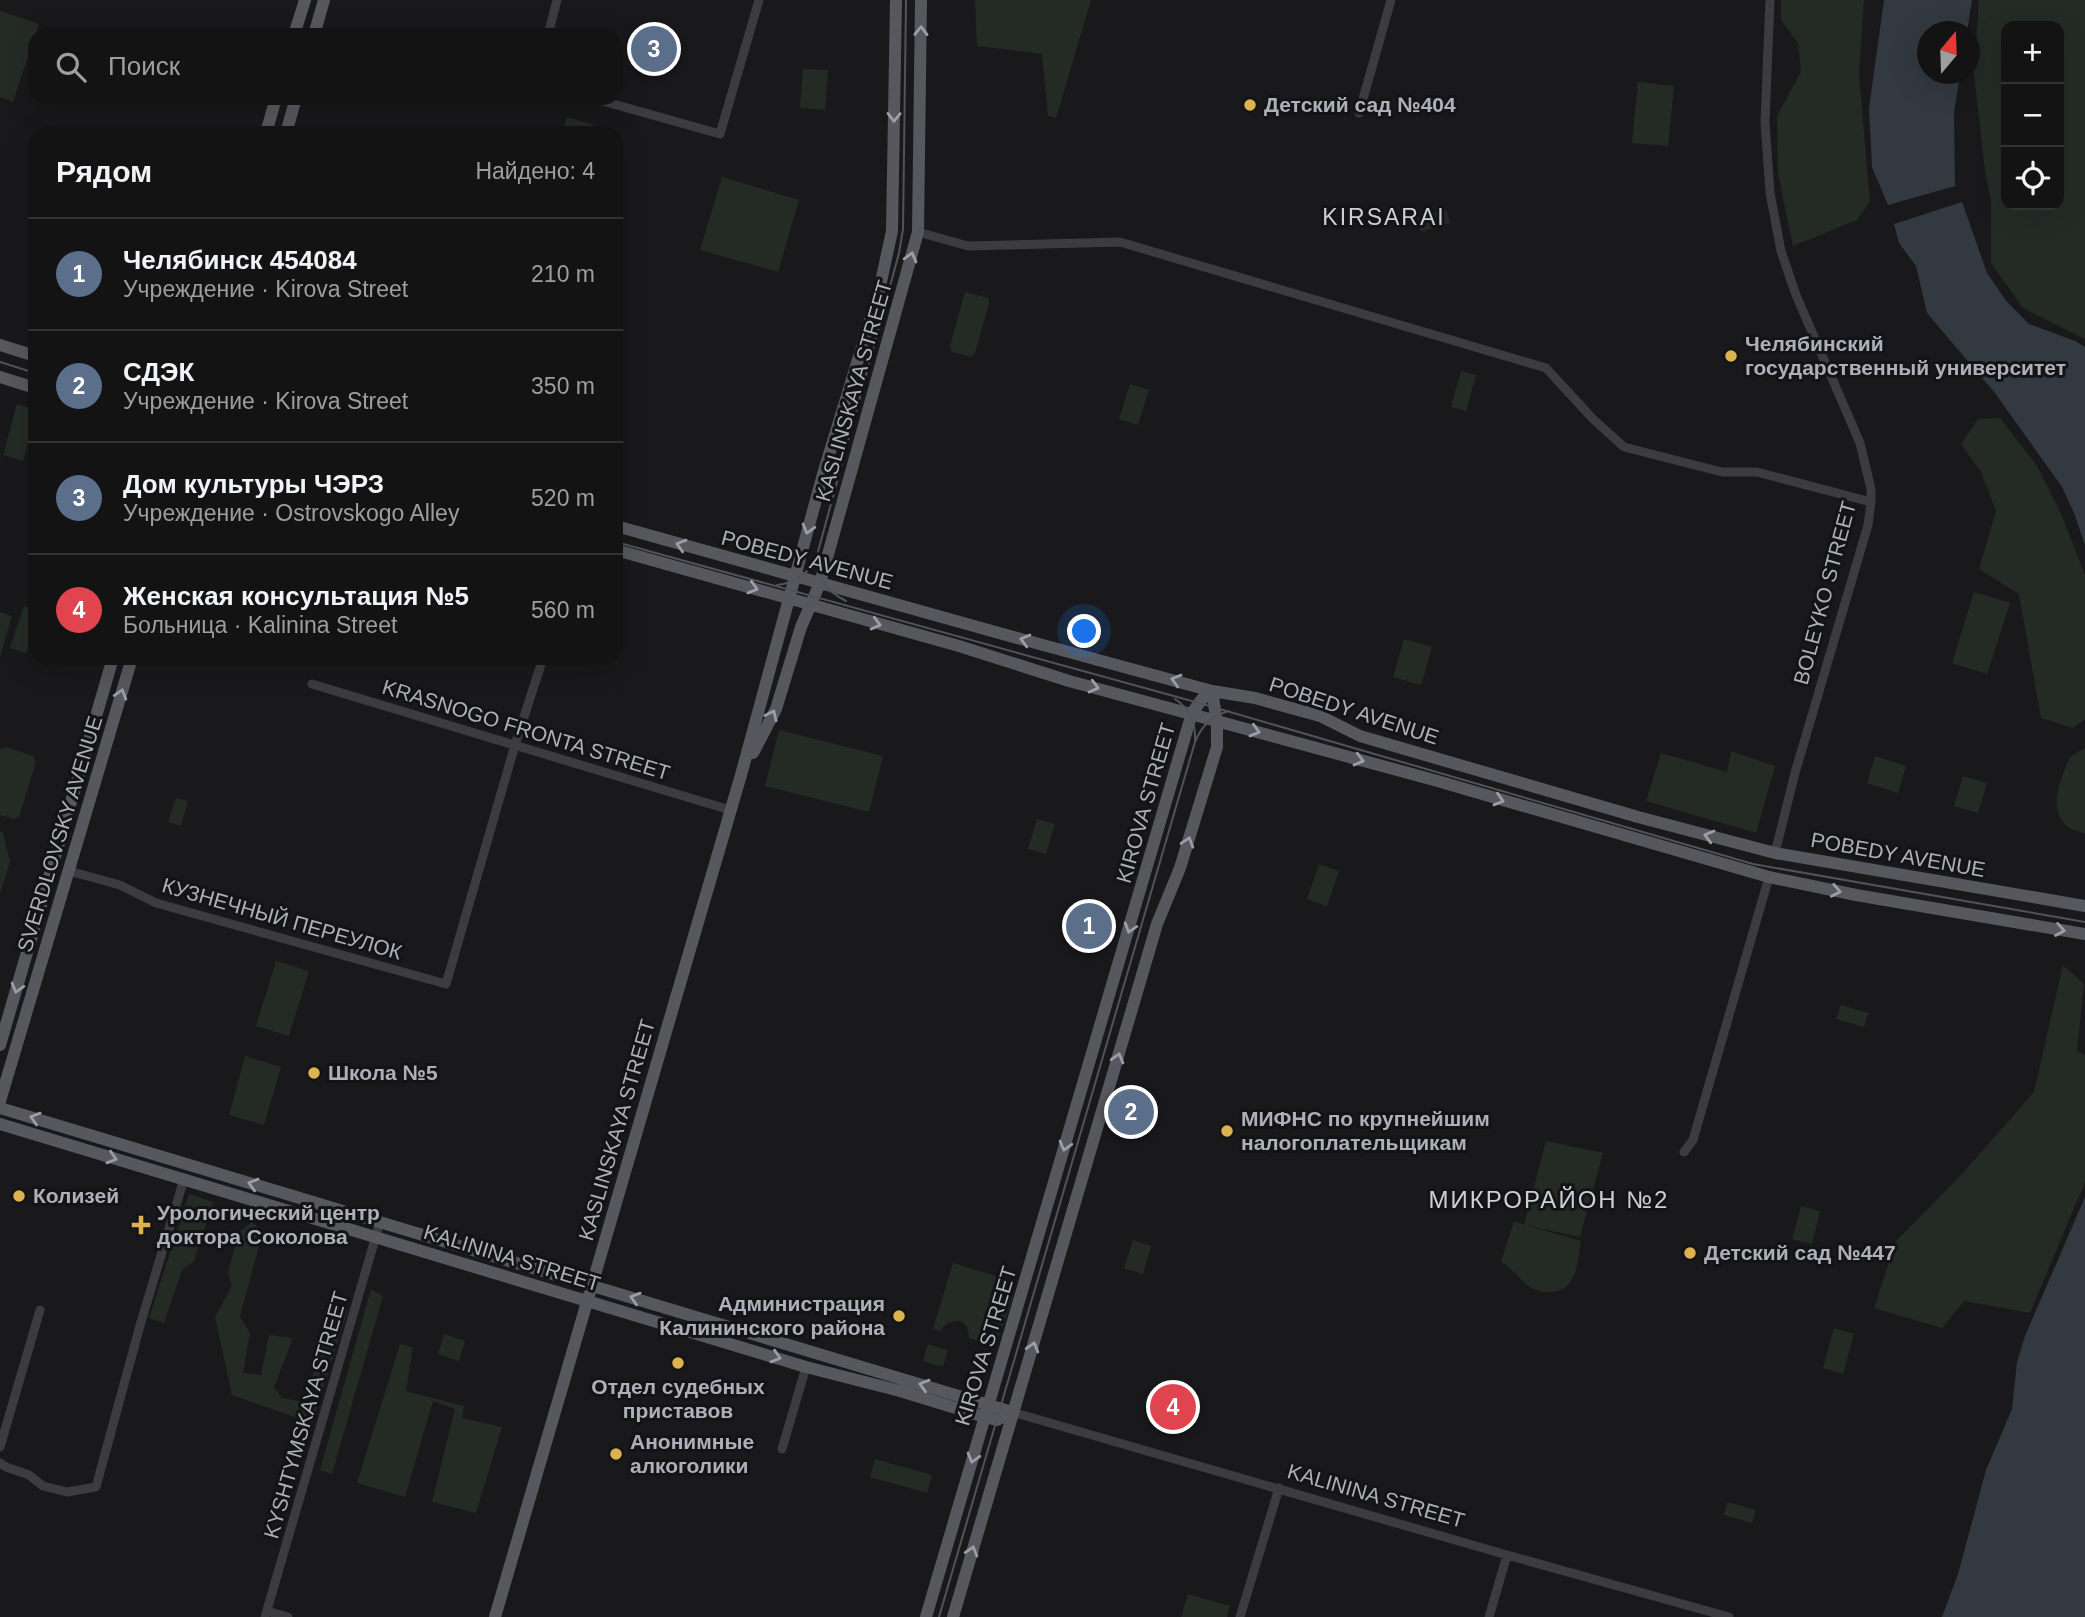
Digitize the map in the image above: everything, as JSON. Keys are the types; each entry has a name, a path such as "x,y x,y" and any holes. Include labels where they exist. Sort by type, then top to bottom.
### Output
{"main road":[{"path":"296,28 305,0"},
{"path":"316,28 324,0"},
{"name":"KASLINSKAYA STREET","path":"495,1617 741,775 794,576 879,291 892,230 896,0"},
{"name":"KASLINSKAYA STREET","path":"741,775 776,709 800,627 820,583 918,232 921,0"},
{"path":"268,126 274,105"},
{"path":"288,126 294,105"},
{"path":"0,345 28,354"},
{"path":"0,377 28,386"},
{"name":"POBEDY AVENUE","path":"623,528 774,572 1213,691 1255,698 1320,716 1360,736 1638,817 1775,853 2085,906"},
{"name":"POBEDY AVENUE","path":"623,552 959,646 1069,681 1192,713 1769,877 1856,895 2085,934"},
{"name":"SVERDLOVSKY AVENUE","path":"0,1045 111,665"},
{"name":"SVERDLOVSKY AVENUE","path":"0,1101 130,665"},
{"path":"953,1617 1157,924 1180,868 1217,747 1213,691"},
{"name":"KIROVA STREET","path":"926,1617 1192,713 1202,699 1213,691"},
{"name":"BOLEYKO STREET","path":"1769,877 1775,853"},
{"name":"KALININA STREET","path":"0,1108 592,1285 987,1411"},
{"name":"KALININA STREET","path":"0,1124 806,1367 987,1411 1012,1412"}],"street":[{"path":"550,28 557,0"},
{"path":"617,105 720,134 759,0"},
{"path":"1359,113 1391,0"},
{"name":"BOLEYKO STREET","path":"1770,0 1766,148 1770,193 1781,251 1796,295 1860,443 1867,468 1871,502 1863,545 1795,773 1775,853"},
{"path":"918,232 968,246 1120,242 1546,368 1593,419 1624,447 1722,472 1757,472 1871,502"},
{"path":"516,745 541,665"},
{"name":"KRASNOGO FRONTA STREET","path":"312,684 730,810"},
{"name":"КУЗНЕЧНЫЙ ПЕРЕУЛОК","path":"69,871 120,885 156,903 446,984 516,745"},
{"name":"BOLEYKO STREET","path":"1684,1152 1693,1140 1769,877"},
{"path":"0,1462 6,1467 29,1475 43,1486 67,1492 96,1487 184,1179"},
{"name":"KYSHTYMSKAYA STREET","path":"266,1614 380,1222"},
{"path":"0,1447 40,1310"},
{"path":"782,1449 806,1367"},
{"name":"KALININA STREET","path":"1012,1412 1729,1617"},
{"path":"1240,1617 1279,1488"},
{"path":"1489,1617 1507,1555"},
{"path":"266,1614 288,1617"}],"shaded area":[{"path":"975,0 1091,0 1056,118 1048,116 1042,54 977,46"},
{"path":"1781,0 1864,0 1859,74 1870,202 1857,220 1793,246 1778,174 1777,116 1801,72 1798,43 1781,20"},
{"path":"1884,0 1972,0 1969,21 1917,21 1917,84 1958,84 1954,113 1955,186 1888,205 1872,167 1869,108"},
{"path":"1979,0 2085,0 2085,339 2023,308 1991,263 1991,200 1975,84 1980,84"},
{"path":"0,11 39,24 38,28 28,28 28,57 13,102 0,97"},
{"path":"803,69 828,70 825,110 800,108"},
{"path":"1638,82 1674,86 1668,146 1632,143"},
{"path":"567,117 597,126 565,126"},
{"path":"722,177 799,200 778,272 700,250"},
{"path":"1962,202 1987,273 2007,302 2029,324 2085,347 2085,545 2062,487 1995,393 1927,313 1916,266 1899,243 1894,224"},
{"path":"1446,209 1450,223 1421,232 1417,218"},
{"path":"965,292 988,298 989,304 975,353 971,357 952,352 950,346"},
{"path":"1461,371 1476,375 1466,411 1451,407"},
{"path":"1130,384 1149,390 1138,425 1119,419"},
{"path":"17,404 28,408 28,442 23,461 3,455"},
{"path":"2000,418 2037,466 2062,516 2085,575 2085,719 2073,728 2041,718 2019,594 1979,569 1996,511 1981,472 1961,444 1978,419"},
{"path":"1974,592 2010,603 1987,674 1952,663"},
{"path":"24,606 28,607 26,653 10,648"},
{"path":"0,612 12,616 0,657"},
{"path":"1404,639 1432,647 1421,685 1393,677"},
{"path":"779,730 883,756 869,812 765,786"},
{"path":"7,747 33,756 36,762 19,817 14,819 0,815 0,749"},
{"path":"2085,748 2085,834 2070,828 2062,821 2058,813 2057,794 2070,757"},
{"path":"1731,751 1775,766 1756,833 1646,801 1661,753 1727,772"},
{"path":"1875,756 1906,766 1898,793 1867,783"},
{"path":"1963,776 1987,783 1978,813 1954,806"},
{"path":"176,798 188,801 181,826 168,822"},
{"path":"1037,819 1055,824 1046,854 1028,849"},
{"path":"0,831 3,833 10,862 0,894"},
{"path":"1319,864 1339,871 1327,906 1307,899"},
{"path":"276,961 309,971 289,1036 256,1026"},
{"path":"2063,965 2084,984 2077,1051 2085,1055 2085,1182 2030,1313 1964,1301 1942,1328 1874,1308 1896,1241 1961,1175 2034,1092"},
{"path":"1841,1005 1868,1013 1864,1027 1836,1019"},
{"path":"245,1056 281,1067 264,1125 229,1115"},
{"path":"1546,1141 1603,1153 1580,1237 1525,1225 1581,1241 1575,1274 1571,1281 1560,1290 1548,1292 1530,1287 1501,1262 1514,1221 1524,1225"},
{"path":"189,1194 213,1202 194,1261 182,1270 164,1323 149,1318"},
{"path":"2085,1197 2085,1617 1942,1617 1958,1574 1986,1470 2012,1409 2017,1362 2025,1336"},
{"path":"1801,1206 1820,1211 1812,1244 1792,1239"},
{"path":"252,1222 263,1231 240,1317 250,1333 243,1373 261,1375 269,1335 293,1338 274,1387 282,1398 304,1402 336,1304 348,1310 312,1423 232,1395 215,1317 232,1286 228,1274 238,1233"},
{"path":"1133,1240 1151,1246 1143,1274 1124,1268"},
{"path":"953,1263 996,1276 979,1341 969,1338 966,1326 959,1321 949,1323 940,1331 933,1329"},
{"path":"371,1289 383,1296 332,1474 320,1470"},
{"path":"1003,1295 1013,1297 995,1347 988,1345"},
{"path":"1834,1328 1854,1334 1843,1374 1823,1368"},
{"path":"444,1334 465,1341 459,1361 438,1354"},
{"path":"400,1344 413,1347 406,1391 464,1406 462,1418 502,1427 476,1513 432,1502 455,1409 433,1401 405,1497 357,1483"},
{"path":"928,1344 948,1350 943,1367 923,1361"},
{"path":"875,1459 932,1475 927,1493 870,1477"},
{"path":"1727,1502 1756,1510 1752,1523 1724,1515"},
{"path":"1188,1594 1230,1606 1227,1617 1181,1617"}],"tram line":[{"path":"777,585 800,577 816,559 899,253 903,229 906,0"},
{"path":"0,362 28,371"},
{"path":"623,544 1199,703 1753,864 2085,922"},
{"path":"818,554 819,570 824,582 833,593 846,601"},
{"path":"1175,699 1185,707 1191,717 1195,741"},
{"path":"939,1617 1195,742 1208,722 1229,711"}],"place":[{"name":"Дом культуры ЧЭРЗ","path":"654,49"},
{"name":"Детский сад №404","path":"1250,105"},
{"name":"Челябинский государственный университет","path":"1731,356"},
{"name":"Челябинск 454084","path":"1089,926"},
{"name":"Школа №5","path":"314,1073"},
{"name":"СДЭК","path":"1131,1112"},
{"name":"МИФНС по крупнейшим налогоплательщикам","path":"1227,1131"},
{"name":"Колизей","path":"19,1196"},
{"name":"Урологический центр доктора Соколова","path":"141,1225"},
{"name":"Детский сад №447","path":"1690,1253"},
{"name":"Администрация Калининского района","path":"899,1316"},
{"name":"Отдел судебных приставов","path":"678,1363"},
{"name":"Женская консультация №5","path":"1173,1407"},
{"name":"Анонимные алкоголики","path":"616,1454"}],"district":[{"name":"KIRSARAI","path":"1384,217"},
{"name":"МИКРОРАЙОН №2","path":"1549,1200"}]}
